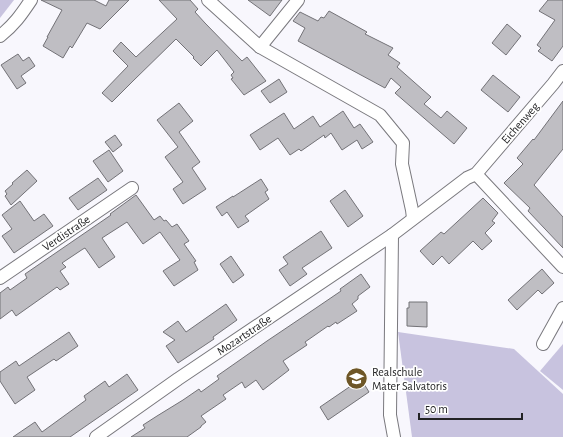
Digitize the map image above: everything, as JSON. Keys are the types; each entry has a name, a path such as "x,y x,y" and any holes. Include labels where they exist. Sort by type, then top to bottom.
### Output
{"street":[{"path":"0,36 10,28 23,13 31,0"},
{"path":"208,0 260,47 380,114 403,144 402,164 413,218"},
{"path":"260,47 298,0"},
{"name":"Eichenweg","path":"476,174 563,71"},
{"path":"476,174 563,267"},
{"name":"Mozartstraße","path":"96,437 178,379 392,235 466,178 476,174"},
{"name":"Verdistraße","path":"0,278 132,188"},
{"path":"392,235 390,415 394,437"},
{"path":"543,344 563,308"}],"shaded area":[{"path":"0,0 14,0 0,18"},
{"path":"398,332 514,349 563,394 563,437 412,437"},
{"path":"563,344 563,390 540,371"}],"building":[{"path":"41,0 94,0 106,6 109,0 129,0 100,29 87,23 72,48 70,46 63,58 43,46 62,10"},
{"path":"159,0 190,0 198,9 195,12 205,23 242,61 247,57 266,81 244,95 231,79 233,78 231,75 234,72 217,50 201,66 176,39 112,102 102,93 128,66 113,51 121,42 136,57 177,19"},
{"path":"248,0 282,0 270,16"},
{"path":"548,0 563,0 563,46 552,61 538,51 541,48 537,45 555,20 539,11"},
{"path":"329,11 367,32 365,34 393,48 388,55 400,63 397,67 431,97 424,104 441,118 447,111 467,128 454,144 395,93 401,87 391,78 385,88 298,41 305,28 293,21 300,12 318,21 321,17 324,18"},
{"path":"507,24 521,36 506,55 492,43"},
{"path":"18,54 23,61 29,57 35,66 21,76 26,83 17,89 1,65"},
{"path":"493,75 520,97 508,112 481,90"},
{"path":"279,79 287,92 270,103 261,91"},
{"path":"563,101 563,149 534,185 563,217 563,248 528,211 530,208 504,183 523,164 517,158 533,139 534,140"},
{"path":"179,103 193,121 179,132 200,162 192,168 206,189 183,204 173,189 183,182 165,157 178,147 157,120"},
{"path":"343,111 354,128 360,124 373,142 362,149 357,140 342,150 331,133 325,138 324,135 301,151 299,149 290,155 278,138 260,150 250,135 284,113 294,129 313,116 320,127"},
{"path":"115,135 122,145 113,152 105,142"},
{"path":"109,150 123,171 108,182 93,161"},
{"path":"27,170 37,181 11,205 5,196 7,194 5,191"},
{"path":"98,178 107,190 78,210 69,198"},
{"path":"261,179 268,190 265,192 269,199 245,216 249,221 238,228 227,212 222,216 216,207"},
{"path":"345,190 363,216 348,227 330,201"},
{"path":"136,195 154,220 160,216 172,227 177,224 189,241 184,244 196,261 194,262 198,270 174,286 163,271 180,260 160,232 143,244 127,222 102,238 115,257 99,268 85,248 83,249 62,263 66,267 60,271 69,284 60,290 57,287 16,316 12,310 0,319 0,293 8,287 10,290 27,278 25,274 111,215 110,214"},
{"path":"483,198 498,213 492,221 495,223 485,233 492,241 482,250 473,241 449,264 442,256 433,265 420,251 441,232 444,234"},
{"path":"20,201 34,221 44,214 53,226 14,253 2,236 12,229 2,215"},
{"path":"321,231 332,248 302,268 307,274 290,286 279,270 288,264 283,257"},
{"path":"231,256 244,275 233,283 220,264"},
{"path":"542,269 554,283 542,294 538,290 517,310 508,300"},
{"path":"361,274 370,287 358,296 358,299 352,304 357,311 337,324 336,322 329,327 328,326 305,342 307,345 283,361 289,370 263,390 256,380 245,388 242,382 223,395 226,399 201,416 206,422 187,437 131,437 145,428 143,425 199,389 201,392 219,379 217,376 341,291 340,289"},
{"path":"409,302 427,302 427,327 407,326 407,308 409,308"},
{"path":"226,304 237,320 213,337 214,339 178,363 166,346 175,340 163,332 178,321 186,332"},
{"path":"69,332 78,346 56,361 54,359 27,377 35,390 15,404 0,381 0,372 16,361 19,366"},
{"path":"127,374 138,390 70,437 13,437 35,422 42,432 86,400 84,396 105,381 109,387"},
{"path":"361,379 369,392 328,420 320,407"}],"place":[{"name":"Realschule Mater Salvatoris","path":"356,379"}]}
